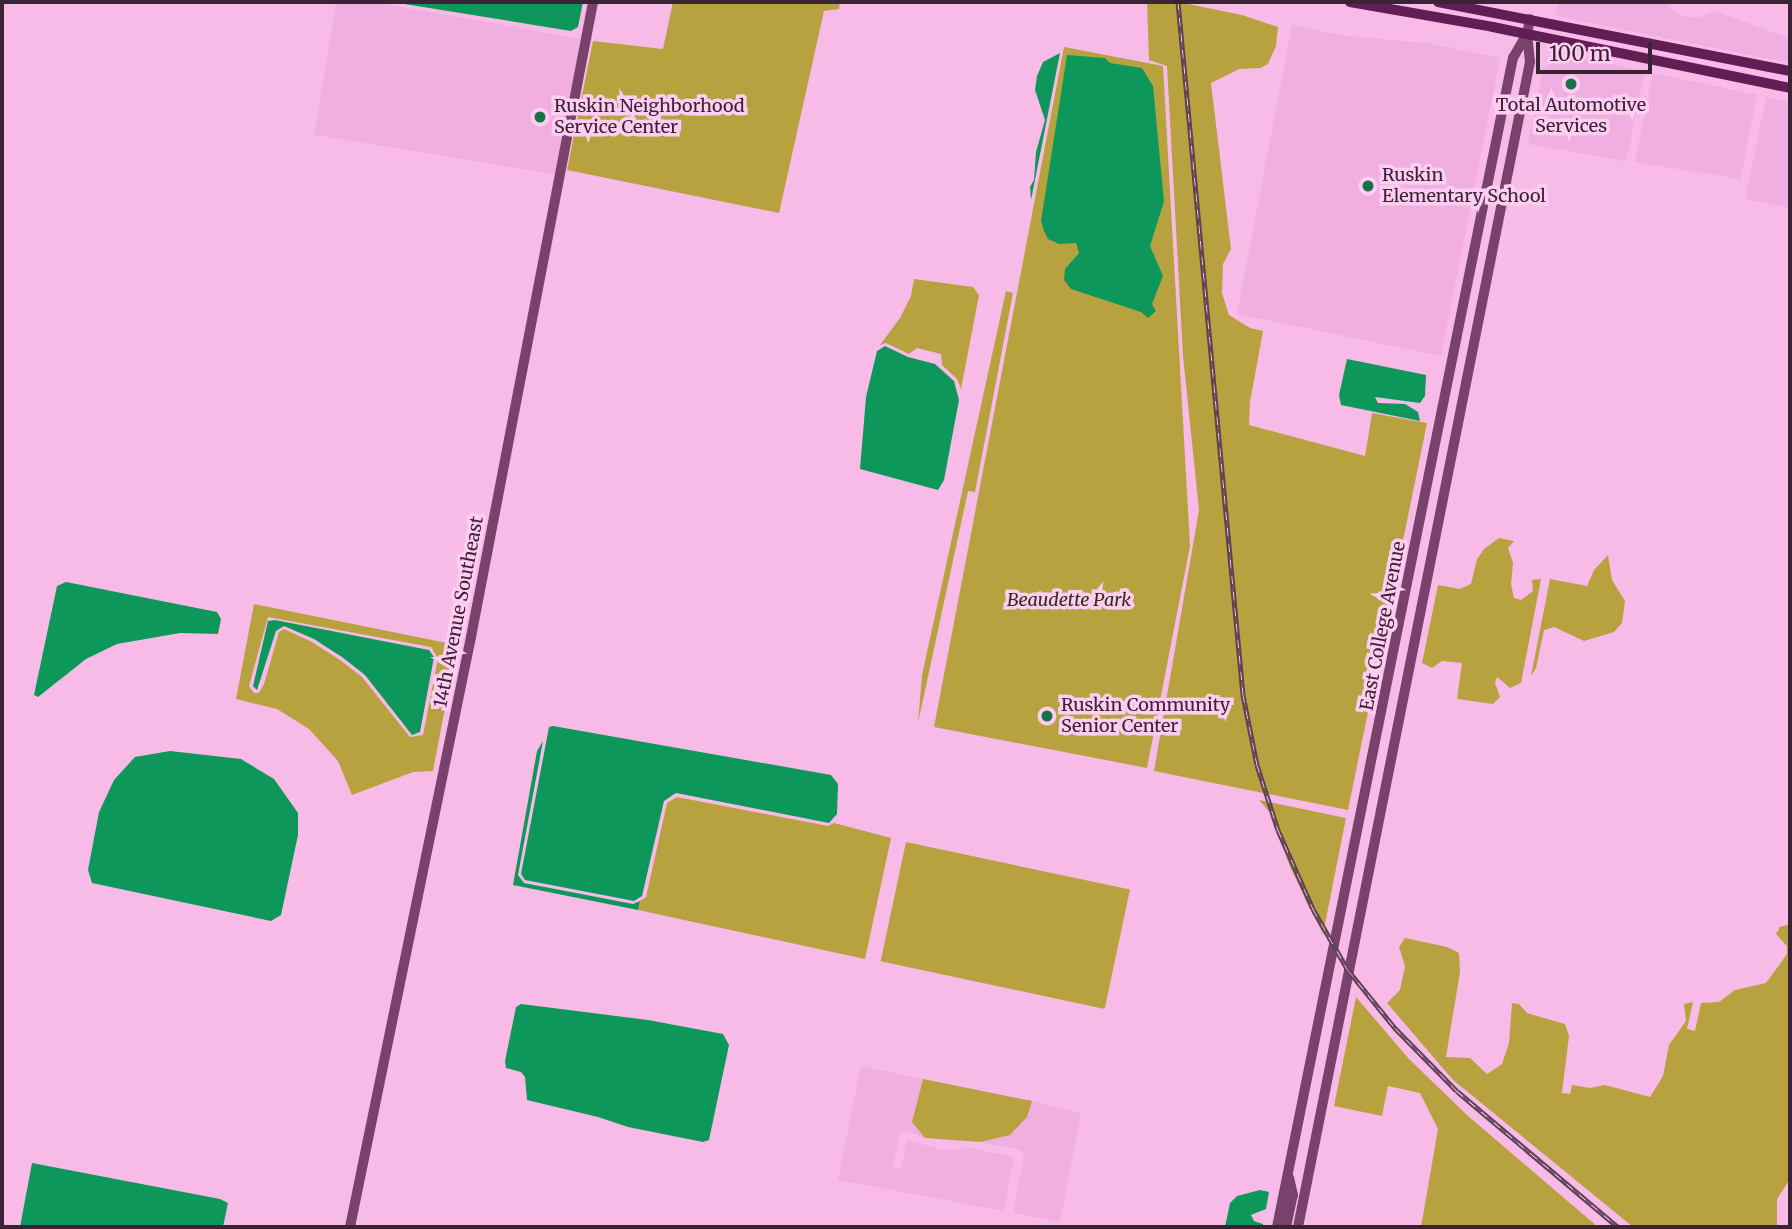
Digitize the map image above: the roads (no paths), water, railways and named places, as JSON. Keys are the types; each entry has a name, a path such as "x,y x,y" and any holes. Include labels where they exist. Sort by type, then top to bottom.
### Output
{"main road":[{"name":"14th Avenue Southeast","path":"350,1227 471,637 593,2"},
{"path":"1350,2 1527,34 1790,89"},
{"path":"1438,2 1790,71"},
{"name":"East College Avenue","path":"1298,1227 1530,62 1527,34 1530,19"},
{"name":"East College Avenue","path":"1278,1227 1513,58 1527,34"},
{"path":"1651,61 1654,55 1673,48"},
{"path":"1393,652 1400,645 1413,644"},
{"path":"1286,1227 1293,1195 1288,1173"}],"railway":[{"path":"1178,2 1243,695 1257,765 1278,830 1313,909 1348,970 1395,1028 1457,1091 1618,1227"}],"place":[{"name":"Total Automotive Services","path":"1571,84"},
{"name":"Ruskin Neighborhood Service Center","path":"540,117"},
{"name":"Ruskin Elementary School","path":"1368,186"},
{"name":"Ruskin Community Senior Center","path":"1047,716"}],"park label":[{"name":"Beaudette Park","path":"1069,600"}]}
